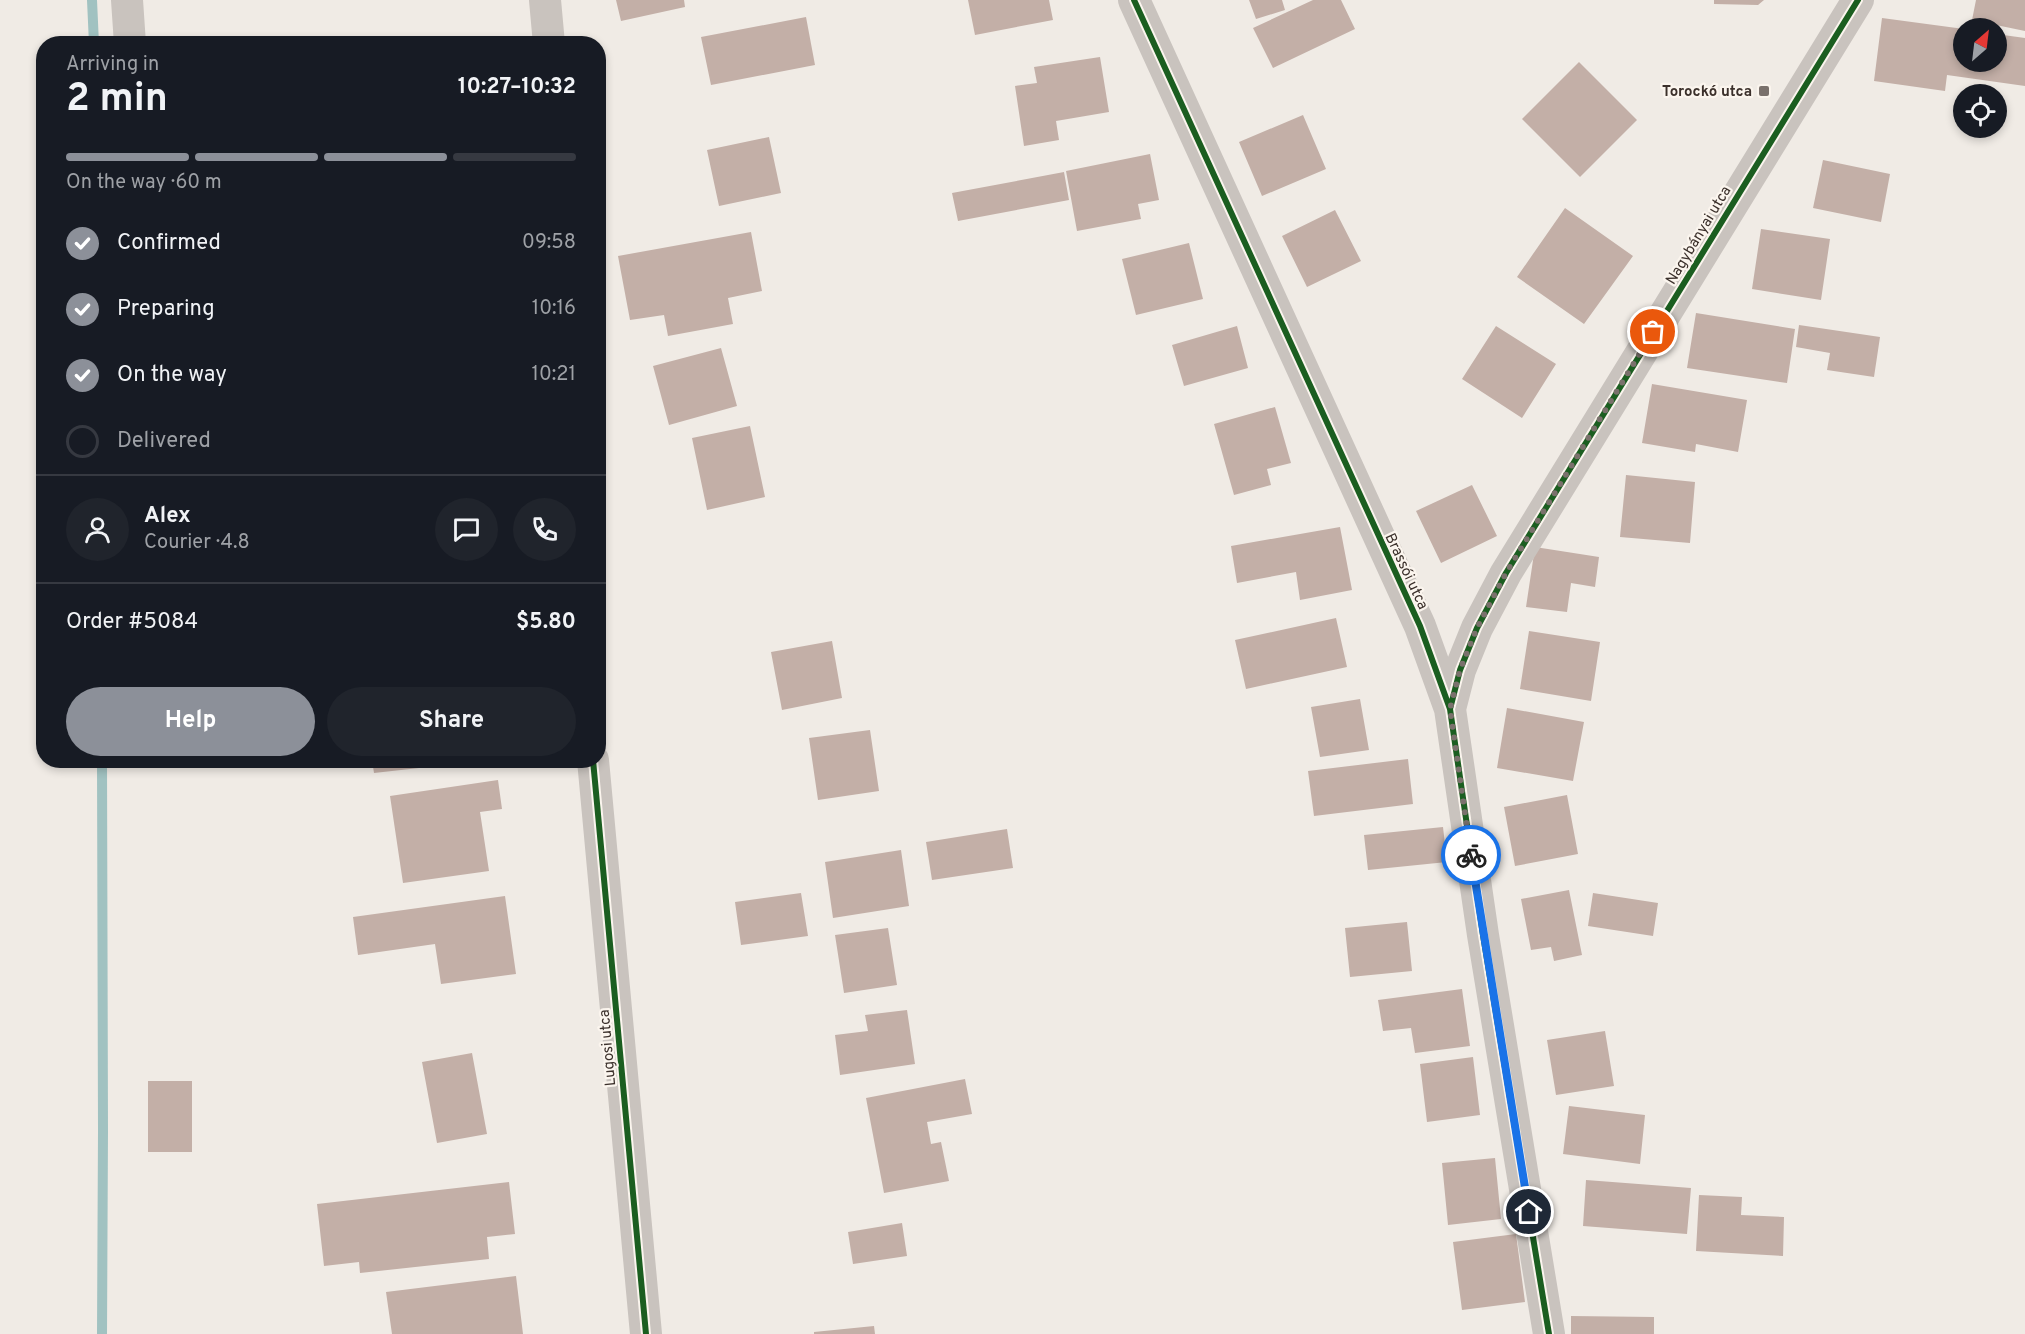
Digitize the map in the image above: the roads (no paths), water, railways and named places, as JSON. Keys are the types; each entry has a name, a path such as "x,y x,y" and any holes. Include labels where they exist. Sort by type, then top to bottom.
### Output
{"street":[{"path":"127,0 129,36"},
{"path":"545,0 548,36"},
{"name":"Brassói utca","path":"1134,0 1161,64 1420,626 1450,709 1483,935 1549,1334"},
{"name":"Nagybányai utca","path":"1450,709 1460,670 1477,628 1506,573 1858,0"},
{"name":"Lugosi utca","path":"594,768 646,1334"}],"waterway":[{"path":"92,0 94,36"},
{"path":"102,768 102,1334"}],"place":[{"name":"Torockó utca","path":"1764,91"}]}
